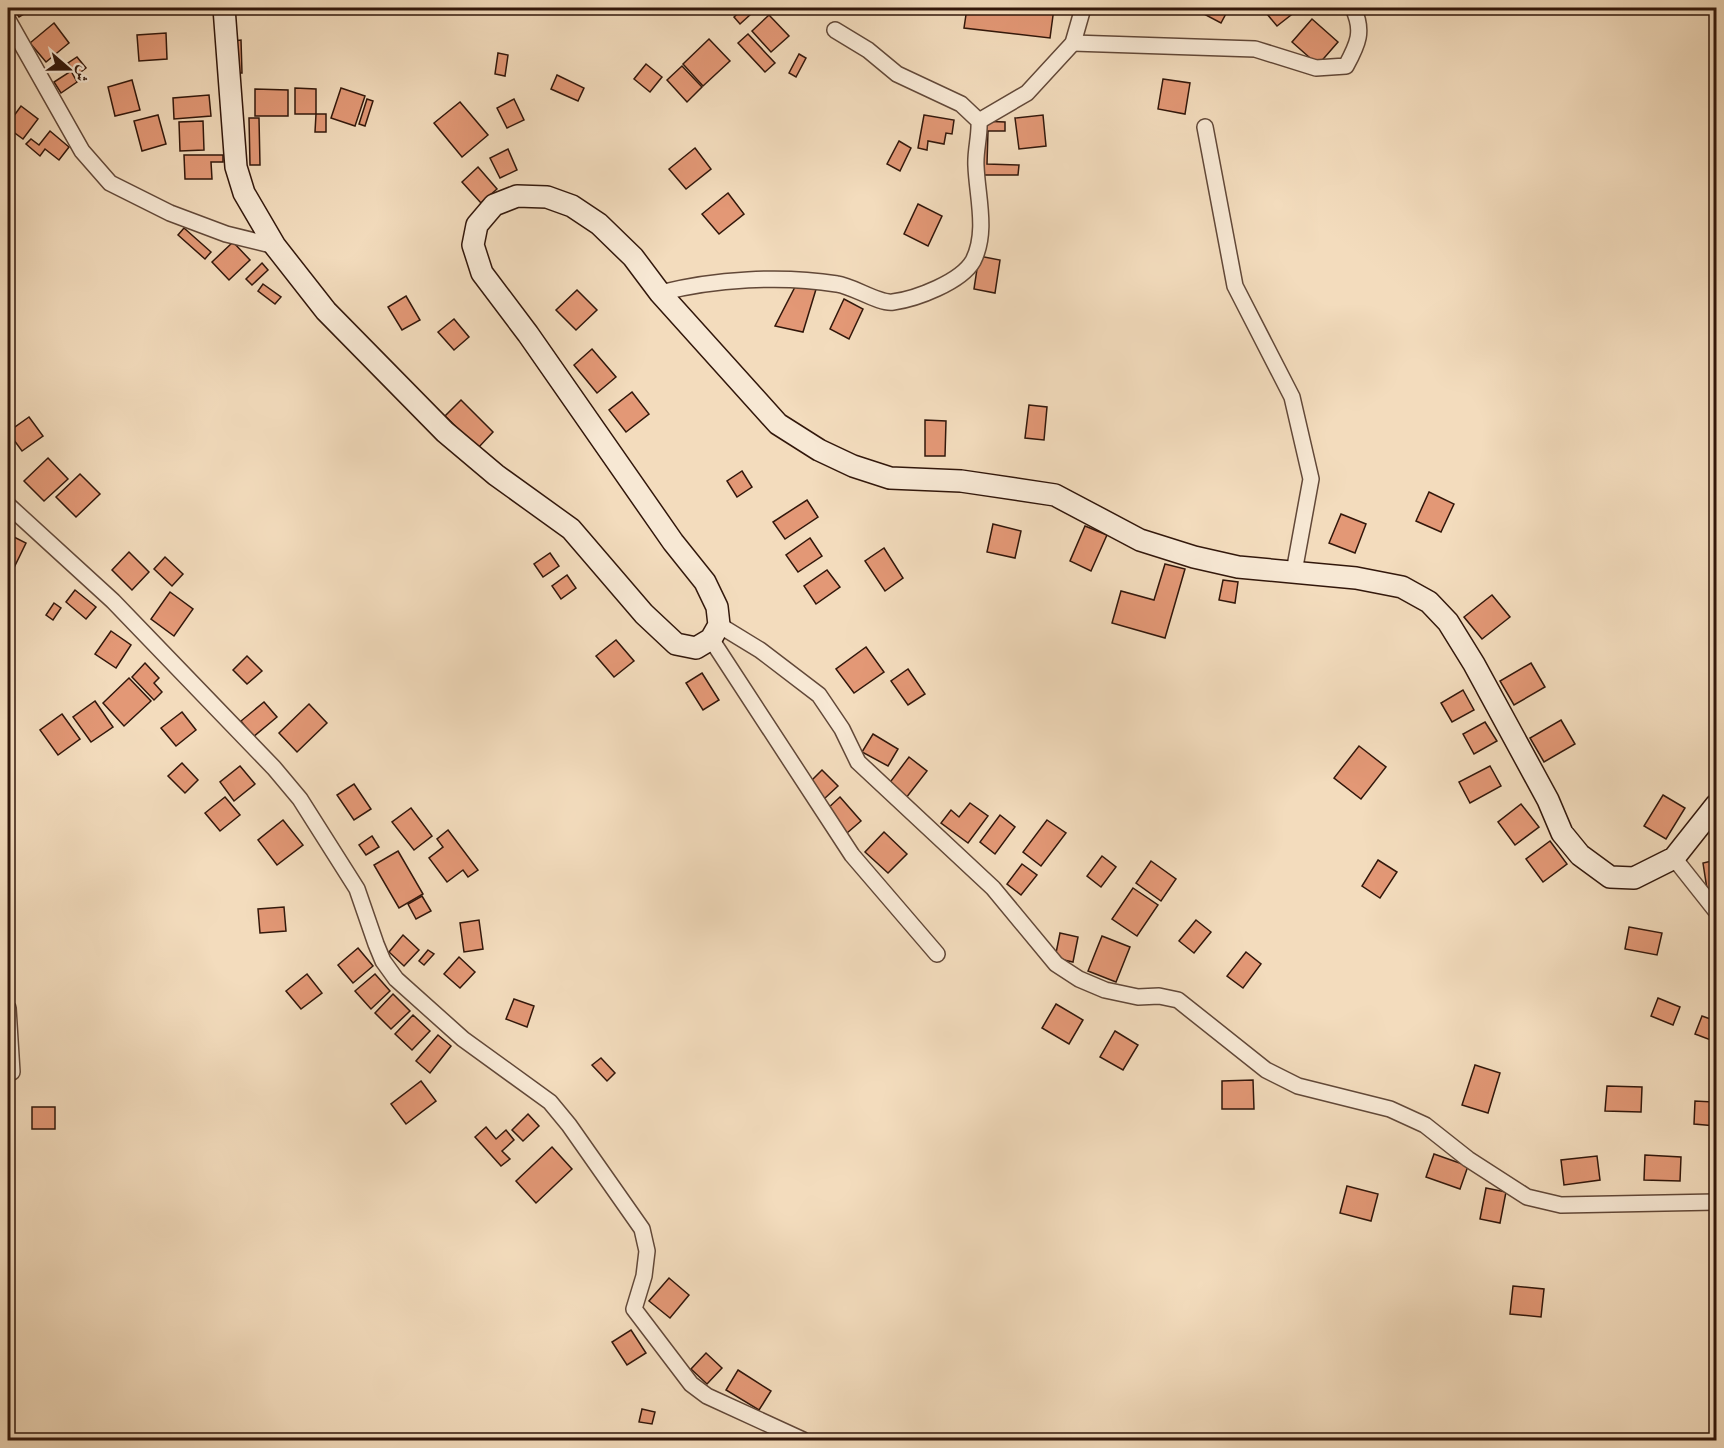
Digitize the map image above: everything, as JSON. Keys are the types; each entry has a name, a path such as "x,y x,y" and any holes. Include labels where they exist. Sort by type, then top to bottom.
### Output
{"street":[{"path":"224,8 236,167 244,193 275,246 326,312 445,432 496,475 571,529 644,614 676,644 696,648 715,632"},
{"path":"979,121 1027,93 1073,43 1083,8"},
{"path":"1073,43 1255,49 1316,68 1347,66 1356,46 1360,23 1353,8"},
{"path":"8,20 82,151 110,183 181,217 226,234 275,246"},
{"path":"660,293 694,284 758,279 838,284 892,303 932,290 956,279 972,261 979,240 981,220 976,166 979,121 962,104 897,74 868,50 835,30"},
{"path":"1205,127 1235,286 1292,397 1311,478 1294,572"},
{"path":"937,954 852,855 715,632 717,607 705,582 673,542 528,334 482,273 473,245 477,225 494,205 516,196 547,197 572,206 599,224 633,257 660,293 778,424 819,450 853,466 890,478 961,481 1055,495 1140,540 1194,557 1238,567 1356,578 1402,587 1429,602 1448,622 1474,664 1548,800 1562,833 1580,855 1610,877 1624,879 1651,871 1674,858 1702,826 1716,805"},
{"path":"8,506 113,601 274,768 300,799 357,889 383,961 396,979 463,1039 550,1102 569,1125 642,1229 647,1251 644,1276 634,1309 679,1371 707,1396 803,1440"},
{"path":"715,632 760,650 819,695 842,729 858,762 993,888 1056,964 1079,979 1105,990 1138,997 1159,996 1178,1000 1266,1070 1298,1086 1390,1109 1425,1125 1495,1178 1527,1197 1562,1205 1716,1202"},
{"path":"1674,858 1716,912"},
{"path":"8,1008 12,1072"}],"building":[{"path":"13,8 34,8 19,17"},
{"path":"744,8 751,14 740,24 734,17"},
{"path":"967,8 1026,14 1027,8 1054,8 1050,38 964,28"},
{"path":"1202,8 1229,8 1221,23 1200,12"},
{"path":"1262,8 1300,8 1277,26"},
{"path":"769,15 789,36 771,52 752,31"},
{"path":"1312,19 1338,42 1318,65 1292,42"},
{"path":"54,23 69,43 46,62 30,43"},
{"path":"166,33 167,59 139,61 137,35"},
{"path":"748,34 775,63 765,72 738,43"},
{"path":"709,39 730,61 703,86 683,64"},
{"path":"241,40 242,73 234,73 233,41"},
{"path":"498,53 508,55 505,76 495,74"},
{"path":"799,54 806,58 796,77 789,73"},
{"path":"77,57 86,68 77,75 68,63"},
{"path":"646,64 662,77 650,92 634,79"},
{"path":"682,66 702,87 687,102 667,80"},
{"path":"71,71 77,82 61,93 54,82"},
{"path":"557,75 584,88 578,101 551,89"},
{"path":"1163,79 1190,83 1185,114 1158,109"},
{"path":"132,80 140,110 115,116 108,87"},
{"path":"295,88 316,89 316,114 295,114"},
{"path":"341,88 365,96 355,126 331,118"},
{"path":"255,89 288,90 288,116 255,116"},
{"path":"209,95 211,116 174,119 173,98"},
{"path":"367,99 373,101 365,126 359,124"},
{"path":"514,99 524,120 507,128 497,108"},
{"path":"460,102 488,135 462,157 434,123"},
{"path":"21,106 38,119 23,139 8,128 8,124"},
{"path":"316,114 326,114 326,132 315,132"},
{"path":"158,115 166,144 142,151 134,121"},
{"path":"924,115 954,120 952,134 946,133 944,144 928,141 927,150 918,148"},
{"path":"1043,115 1046,146 1019,149 1015,118"},
{"path":"249,118 259,118 260,165 250,165"},
{"path":"203,121 204,150 180,151 179,122"},
{"path":"980,121 1005,122 1005,131 988,131 987,164 1019,165 1018,175 979,175"},
{"path":"50,131 69,147 59,160 45,149 40,156 26,144 31,139 39,145"},
{"path":"899,141 911,148 900,171 887,164"},
{"path":"695,148 711,169 686,189 669,169"},
{"path":"508,149 517,170 500,178 490,158"},
{"path":"184,155 223,155 223,162 211,162 212,179 185,179"},
{"path":"478,167 497,189 481,203 462,182"},
{"path":"728,193 744,214 719,234 702,214"},
{"path":"918,204 942,216 928,246 904,234"},
{"path":"184,228 211,252 205,259 178,235"},
{"path":"233,242 250,260 229,280 212,262"},
{"path":"979,256 1000,260 995,293 974,289"},
{"path":"262,263 268,270 252,285 246,279"},
{"path":"263,284 281,297 275,304 258,291"},
{"path":"817,286 803,332 775,326 795,287"},
{"path":"577,290 597,310 576,330 556,310"},
{"path":"406,296 420,320 402,330 388,307"},
{"path":"844,299 863,309 849,339 830,329"},
{"path":"454,319 469,337 454,350 438,332"},
{"path":"592,349 616,377 597,393 574,365"},
{"path":"632,392 649,414 626,432 609,410"},
{"path":"461,400 493,432 478,448 445,416"},
{"path":"1029,405 1047,407 1044,440 1025,438"},
{"path":"29,417 43,436 22,451 8,432"},
{"path":"925,420 946,421 945,456 925,456"},
{"path":"48,458 68,479 44,501 24,481"},
{"path":"742,471 752,487 737,497 727,481"},
{"path":"80,474 100,494 76,517 56,497"},
{"path":"1429,492 1454,504 1441,532 1416,521"},
{"path":"807,500 818,517 785,539 773,522"},
{"path":"1341,514 1366,524 1355,553 1329,543"},
{"path":"993,524 1021,531 1015,558 987,552"},
{"path":"1085,526 1107,535 1091,571 1070,561"},
{"path":"10,535 26,543 8,580 8,539"},
{"path":"810,538 822,556 798,572 786,555"},
{"path":"884,548 903,578 885,591 865,561"},
{"path":"129,552 149,572 132,590 112,570"},
{"path":"550,553 559,566 543,577 534,564"},
{"path":"165,557 183,574 172,586 154,569"},
{"path":"1165,564 1185,569 1165,638 1112,623 1121,591 1154,600"},
{"path":"827,570 840,587 816,604 804,586"},
{"path":"567,575 576,588 561,599 552,586"},
{"path":"1223,580 1238,582 1235,603 1219,600"},
{"path":"75,590 96,607 86,619 66,602"},
{"path":"170,592 193,609 174,636 151,619"},
{"path":"1492,595 1510,617 1482,639 1464,617"},
{"path":"54,603 61,608 53,620 46,615"},
{"path":"111,631 131,645 116,668 95,654"},
{"path":"616,640 634,661 614,677 596,656"},
{"path":"866,647 884,672 854,693 836,669"},
{"path":"247,656 262,671 247,684 233,670"},
{"path":"145,663 159,678 154,683 162,692 154,700 132,677"},
{"path":"1531,663 1545,687 1514,705 1500,681"},
{"path":"908,669 925,694 908,705 891,681"},
{"path":"702,673 719,700 703,710 686,683"},
{"path":"129,678 151,701 124,726 103,703"},
{"path":"1463,690 1474,710 1452,722 1441,703"},
{"path":"95,701 113,727 91,742 73,717"},
{"path":"264,702 277,717 253,737 241,721"},
{"path":"309,704 327,723 297,752 279,733"},
{"path":"182,712 196,730 176,746 161,728"},
{"path":"62,714 80,739 58,755 40,730"},
{"path":"1561,720 1575,744 1544,762 1530,738"},
{"path":"1485,722 1497,741 1474,754 1463,734"},
{"path":"873,734 898,749 888,766 862,752"},
{"path":"1359,746 1386,767 1361,799 1334,778"},
{"path":"909,757 927,771 906,798 888,785"},
{"path":"182,763 198,780 185,793 168,776"},
{"path":"240,766 255,784 234,801 220,782"},
{"path":"1490,766 1501,786 1470,803 1459,782"},
{"path":"822,770 838,786 824,799 809,783"},
{"path":"354,784 371,809 354,820 337,795"},
{"path":"1663,795 1685,808 1666,839 1644,826"},
{"path":"225,797 240,815 220,831 205,813"},
{"path":"840,797 861,821 847,833 826,810"},
{"path":"970,803 988,816 968,843 941,823 951,810 959,817"},
{"path":"1521,804 1539,827 1515,845 1498,822"},
{"path":"411,808 432,836 414,850 392,822"},
{"path":"1000,815 1015,827 995,854 980,842"},
{"path":"283,820 303,845 277,865 258,840"},
{"path":"1047,820 1066,833 1041,866 1023,852"},
{"path":"448,830 478,870 468,877 463,870 447,882 429,858 443,847 437,839"},
{"path":"884,832 907,854 888,873 865,852"},
{"path":"372,836 379,847 366,855 359,845"},
{"path":"1550,841 1567,864 1543,882 1526,859"},
{"path":"398,851 423,894 399,908 374,865"},
{"path":"1102,856 1116,867 1101,887 1087,876"},
{"path":"1378,860 1397,872 1380,898 1362,886"},
{"path":"1716,860 1716,887 1707,889 1703,863"},
{"path":"1151,861 1176,879 1161,901 1136,883"},
{"path":"1022,864 1037,875 1021,895 1007,884"},
{"path":"1133,888 1158,905 1137,936 1112,919"},
{"path":"422,896 431,911 416,919 408,904"},
{"path":"284,907 286,931 260,933 258,909"},
{"path":"479,920 483,949 464,952 460,923"},
{"path":"1196,920 1211,932 1194,953 1179,941"},
{"path":"1629,927 1662,933 1657,955 1625,949"},
{"path":"1060,933 1078,937 1073,962 1055,958"},
{"path":"403,935 419,950 404,966 389,952"},
{"path":"1102,936 1130,947 1116,982 1088,971"},
{"path":"358,948 373,966 353,983 338,965"},
{"path":"428,950 434,954 424,965 419,961"},
{"path":"1246,952 1261,964 1243,988 1227,976"},
{"path":"459,957 475,972 460,988 444,974"},
{"path":"307,974 322,993 301,1009 286,991"},
{"path":"375,974 390,991 371,1009 355,991"},
{"path":"393,994 410,1011 391,1029 375,1013"},
{"path":"1658,998 1680,1007 1673,1025 1651,1016"},
{"path":"514,999 534,1006 527,1027 506,1019"},
{"path":"1056,1004 1083,1020 1069,1044 1042,1028"},
{"path":"413,1015 430,1031 412,1050 395,1034"},
{"path":"1702,1016 1716,1021 1716,1042 1695,1034"},
{"path":"1115,1031 1138,1045 1123,1070 1100,1057"},
{"path":"438,1035 451,1046 430,1073 416,1061"},
{"path":"601,1058 615,1073 607,1081 592,1065"},
{"path":"1475,1065 1500,1073 1488,1113 1462,1105"},
{"path":"1253,1080 1254,1109 1222,1109 1222,1081"},
{"path":"421,1081 436,1101 406,1124 391,1104"},
{"path":"1607,1086 1642,1087 1641,1112 1605,1111"},
{"path":"1713,1093 1716,1093 1716,1126 1694,1124 1695,1101 1713,1102"},
{"path":"32,1107 55,1107 55,1129 32,1129"},
{"path":"528,1114 539,1126 523,1141 512,1130"},
{"path":"486,1127 496,1139 506,1130 514,1140 502,1151 510,1159 501,1166 475,1137"},
{"path":"552,1147 572,1169 536,1203 516,1181"},
{"path":"1434,1154 1468,1166 1460,1189 1426,1177"},
{"path":"1645,1155 1681,1157 1680,1181 1644,1180"},
{"path":"1597,1156 1600,1180 1564,1185 1561,1160"},
{"path":"1347,1186 1378,1194 1371,1221 1340,1213"},
{"path":"1486,1188 1506,1192 1500,1223 1480,1219"},
{"path":"669,1278 689,1295 670,1318 649,1301"},
{"path":"1513,1286 1544,1289 1541,1317 1510,1314"},
{"path":"631,1330 646,1353 627,1365 612,1342"},
{"path":"706,1353 722,1368 707,1384 691,1369"},
{"path":"738,1370 771,1391 759,1410 726,1390"},
{"path":"642,1409 655,1412 652,1424 639,1422"}]}
